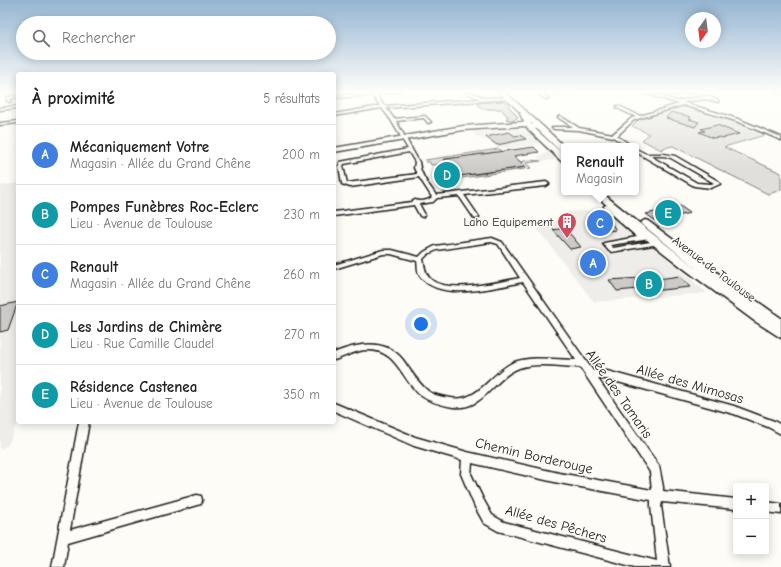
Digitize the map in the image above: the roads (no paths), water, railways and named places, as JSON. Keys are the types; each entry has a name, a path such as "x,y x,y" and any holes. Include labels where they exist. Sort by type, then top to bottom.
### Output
{"main road":[{"path":"525,117 561,156"},
{"path":"532,126 561,148"},
{"name":"Avenue de Toulouse","path":"599,195 609,207 654,239 738,304 781,333"},
{"name":"Avenue de Toulouse","path":"609,195 654,239 677,248 781,324"}],"street":[{"path":"391,117 411,150 417,162 417,168 420,175 435,197"},
{"path":"393,120 420,117"},
{"path":"425,117 429,122"},
{"path":"561,117 579,129"},
{"path":"614,136 633,119 638,117"},
{"path":"728,117 781,139"},
{"path":"0,124 16,122"},
{"path":"336,150 440,133 488,128 532,126"},
{"path":"554,128 579,129 614,136 625,143"},
{"path":"411,150 342,164 341,166 345,184 350,185 420,175"},
{"path":"639,152 696,185 705,187 715,186 717,184 673,157 664,155 645,155"},
{"path":"336,214 431,200 435,197 546,184"},
{"path":"461,195 476,217"},
{"path":"415,202 422,215"},
{"path":"654,239 611,250 606,244 654,239"},
{"name":"Allée des Tamaris","path":"420,259 426,253 435,248 492,240 500,243 655,470 658,487 656,496 664,567"},
{"path":"336,267 383,252 392,252 420,259 419,269 425,278 432,284 446,289 460,290 525,279"},
{"path":"336,356 348,350 362,346 375,347 388,351 397,359 423,392 436,399 456,403 465,403 474,399 505,372 516,366 534,362 582,364"},
{"name":"Allée des Mimosas","path":"589,375 608,375 734,410 770,424 781,430"},
{"name":"Chemin Borderouge","path":"336,408 414,441 468,457 559,478 656,496 733,504"},
{"path":"58,567 84,424"},
{"name":"Allée des Pêchers","path":"468,457 466,474 488,519 502,527 658,567"},
{"path":"63,538 197,500"},
{"path":"769,507 781,509"}],"place":[{"name":"Les Jardins de Chimère","path":"447,175"},
{"name":"Résidence Castenea","path":"668,213"},
{"name":"Renault","path":"600,223"},
{"name":"Laho Equipement","path":"567,239"},
{"name":"Mécaniquement Votre","path":"593,263"},
{"name":"Pompes Funèbres Roc-Eclerc","path":"649,284"}]}
